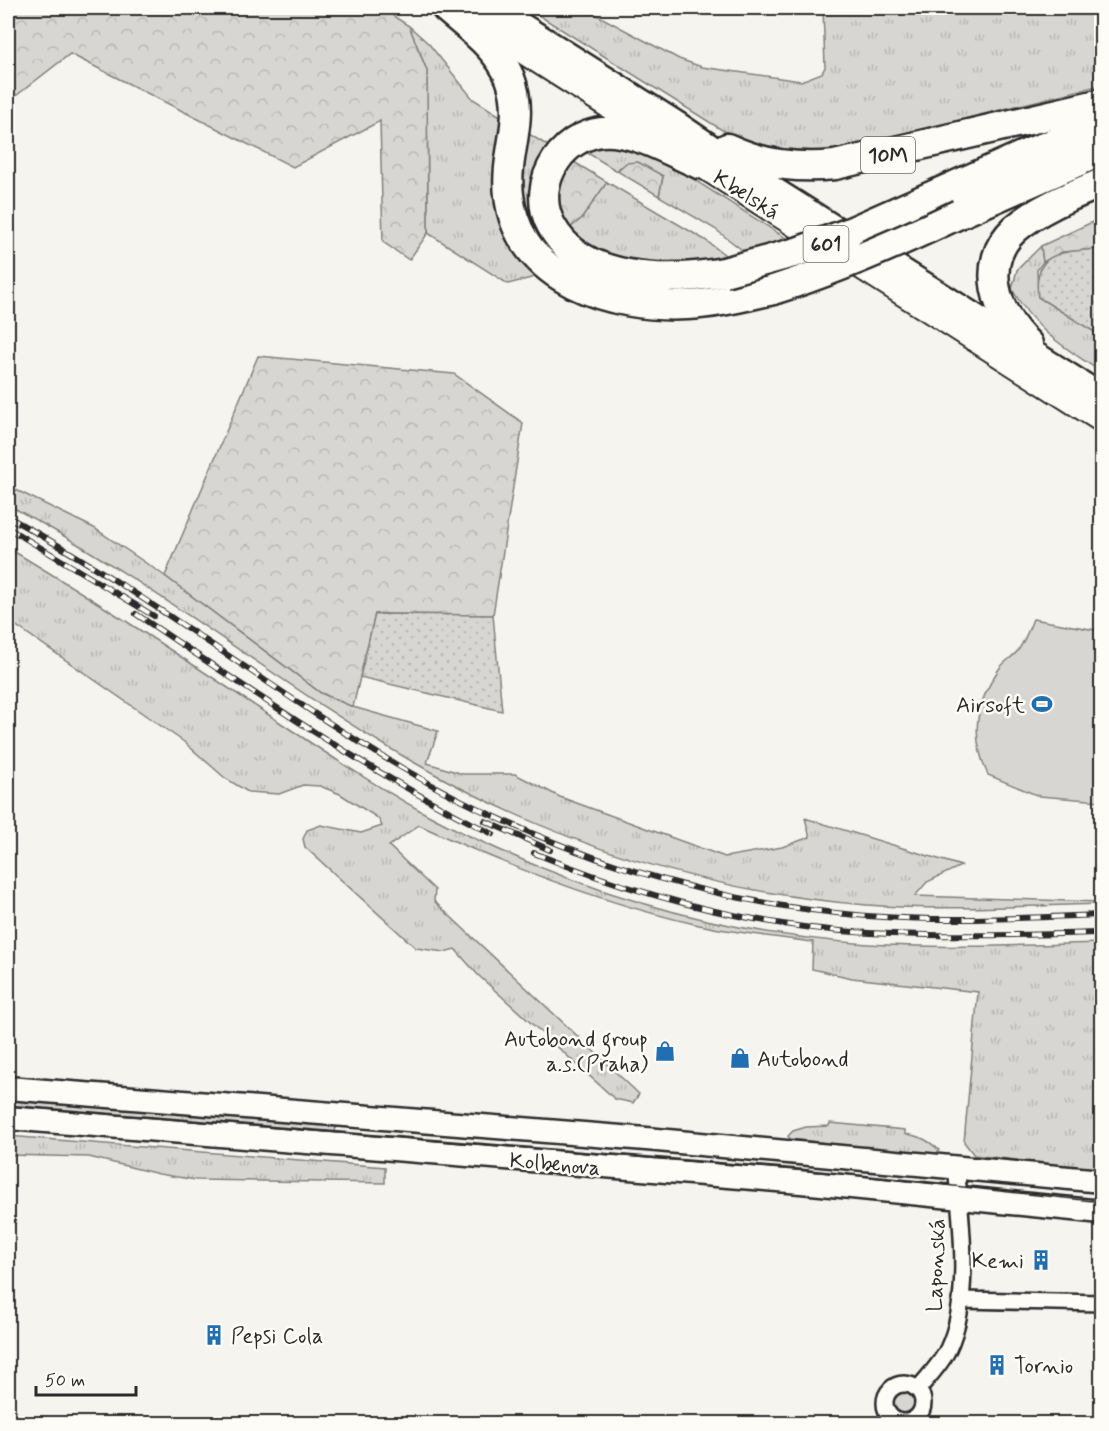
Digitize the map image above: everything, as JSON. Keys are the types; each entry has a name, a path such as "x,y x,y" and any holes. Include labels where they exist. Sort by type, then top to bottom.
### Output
{"highway":[{"path":"446,8 500,59 514,94 517,126 508,192 514,220 523,238 539,260 560,277 606,297 664,306 717,302 773,290 820,275 891,246 1095,153"},
{"name":"Kbelská","path":"490,8 676,126 775,193 1101,399"},
{"name":"10M","path":"676,126 749,157 782,165 820,167 874,158 1101,103"},
{"name":"10M","path":"699,164 627,135 602,132 583,137 562,152 548,176 544,204 550,224 562,242 582,257 629,274 668,279 724,272 797,252 886,218 1033,151 1101,124"},
{"path":"1071,380 1025,341 1010,324 995,292 996,264 1002,246 1021,225 1101,183"}],"main road":[{"name":"Kbelská","path":"454,8 1101,420"},
{"name":"Kolbenova","path":"8,1088 646,1139 1101,1181"},
{"name":"Kolbenova","path":"8,1118 677,1172 1101,1212"}],"street":[{"name":"Laponská","path":"918,1389 948,1350 960,1300 961,1221 956,1166"},
{"path":"960,1300 1101,1304"},
{"path":"907,1384 918,1389 924,1407 921,1420 894,1422 885,1406 891,1390 907,1384"}],"green space":[{"path":"8,8 381,8 409,26 427,71 428,233 409,260 383,242 380,121 293,167 70,54 8,102"},
{"path":"527,8 584,8 679,59 702,67 801,81 822,73 825,67 823,8 1101,8 1101,85 831,152 771,148 722,130"},
{"path":"409,26 429,44 473,99 569,159 566,231 582,218 607,182 705,240 728,257 681,267 622,262 573,239 539,276 508,284 428,233 427,71"},
{"path":"625,144 660,158 789,240 746,253 715,229 659,196 663,177 620,167 617,171 581,149"},
{"path":"569,159 607,182 582,218 566,231 554,197"},
{"path":"638,162 663,176 659,196 617,171 626,163"},
{"path":"1101,218 1101,249 1062,252 1043,262 1041,246"},
{"path":"1041,246 1043,262 1037,270 1038,297 1101,336 1101,372 1040,327 1012,289 1017,270"},
{"path":"1102,249 1101,336 1038,297 1037,281 1040,270 1053,256 1075,251"},
{"path":"258,356 454,374 523,423 493,615 375,614 353,707 321,693 165,576"},
{"path":"8,486 94,528 165,576 321,693 353,707 438,731 427,763 463,774 515,774 560,797 725,857 782,847 810,837 805,818 961,866 927,882 915,896 1101,902 1101,904 926,908 867,905 806,898 687,875 572,838 516,815 462,788 357,728 110,564 8,505"},
{"path":"8,548 104,607 406,803 480,841 586,885 697,918 810,939 926,946 1101,943 1101,1170 974,1155 964,1142 978,992 852,978 812,969 813,942 713,928 627,906 522,869 419,825 389,846 435,890 434,901 639,1094 633,1103 615,1099 478,975 455,949 444,952 416,948 305,847 303,839 307,830 321,825 361,833 382,826 378,818 340,794 320,786 303,785 279,794 248,792 225,778 184,742 8,620"},
{"path":"375,614 493,615 502,711 360,677"},
{"name":"Airsoft","path":"1033,619 1101,631 1101,801 1039,796 988,775 982,761 977,734 980,708 991,682 1001,666 1019,649"},
{"path":"8,1095 336,1121 335,1136 8,1110"},
{"path":"830,1123 905,1130 905,1134 924,1139 939,1150 936,1155 790,1139 788,1136 793,1131 806,1127 829,1126"},
{"path":"8,1136 385,1167 385,1183 196,1180 159,1174 89,1157 8,1155"},
{"path":"904,1393 912,1396 915,1404 912,1412 904,1415 896,1412 893,1404 896,1396"}],"tram line":[{"path":"8,1106 844,1174 1102,1202"}],"railway":[{"path":"8,517 109,576 303,706 402,768 456,798 568,848 685,885 745,899 806,909 867,916 926,919 1102,915"},
{"path":"8,528 154,616"},
{"path":"136,614 267,702 356,758 446,810 493,834"},
{"path":"485,821 550,850"},
{"path":"534,853 574,869 657,896 698,907 783,924 826,930 898,934 1102,933"}],"place":[{"name":"Airsoft","path":"1042,704"},
{"name":"Autobond group a.s.(Praha)","path":"665,1051"},
{"name":"Autobond","path":"740,1058"},
{"name":"Kemi","path":"1041,1260"},
{"name":"Pepsi Cola","path":"214,1335"},
{"name":"Tornio","path":"997,1365"}]}
